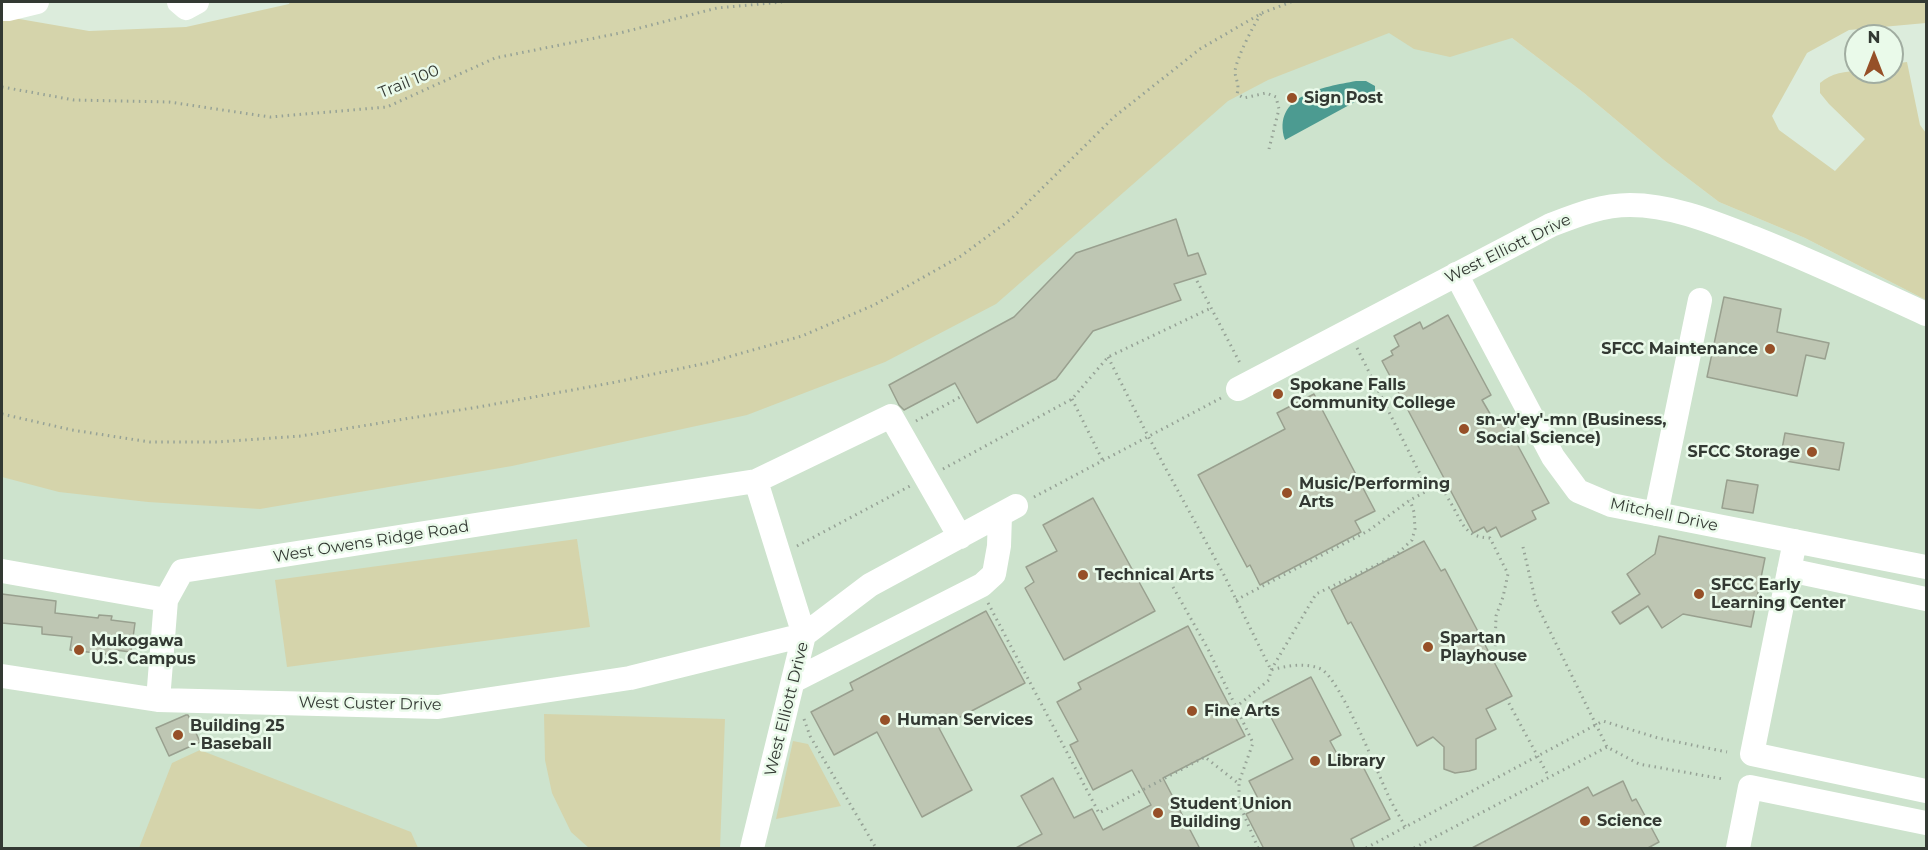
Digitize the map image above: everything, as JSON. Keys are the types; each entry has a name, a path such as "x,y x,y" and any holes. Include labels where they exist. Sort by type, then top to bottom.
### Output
{"street":[{"path":"2,9 37,2"},
{"path":"179,2 186,8 197,2"},
{"name":"West Elliott Drive","path":"1246,385 1551,225 1584,212 1609,207 1631,205 1653,207 1702,219 1746,235 1926,314"},
{"name":"Mitchell Drive","path":"1456,274 1553,457 1578,491 1611,505 1926,567"},
{"path":"1656,514 1701,300"},
{"path":"804,635 756,481 891,416 960,537"},
{"name":"West Owens Ridge Road","path":"166,600 182,571 756,481"},
{"path":"793,681 982,585 994,574 1008,511"},
{"name":"West Elliott Drive","path":"752,849 804,635 870,585 1008,511"},
{"path":"1795,541 1752,754 1926,791"},
{"path":"1789,570 1926,599"},
{"path":"2,571 166,600 158,700"},
{"name":"West Custer Drive","path":"2,676 158,700 438,707 630,678 804,635"},
{"path":"1738,849 1750,787 1926,823"}],"path":[{"name":"Trail 100","path":"2,87 74,100 170,102 270,117 387,106 495,58 620,33 717,8 782,2"},
{"path":"2,414 72,430 150,442 218,442 301,436 611,383 706,363 802,336 874,305 961,256 1011,219 1114,117 1200,49 1262,13 1291,2"},
{"path":"1262,13 1250,30 1235,72 1239,86 1237,94 1244,98 1266,93 1276,97 1279,109 1269,149"},
{"path":"1008,511 1246,385 1239,364 1197,281"},
{"path":"938,463 942,470 1072,399 1108,357 1211,308"},
{"path":"1347,330 1428,490"},
{"path":"1108,357 1236,600 1270,670"},
{"path":"910,424 962,396"},
{"path":"1072,399 1103,461"},
{"path":"779,554 914,483"},
{"path":"1236,600 1368,531 1410,500 1440,484 1463,526 1479,538 1490,538 1508,574 1497,616 1495,649"},
{"path":"1236,707 1269,680 1270,670 1316,594 1395,556 1412,540 1415,529 1414,512 1410,500"},
{"path":"1523,546 1536,603 1607,747 1639,764 1723,779"},
{"path":"1173,587 1208,649 1253,743 1239,784 1239,803 1258,849"},
{"path":"985,597 1099,813 1205,758 1239,784"},
{"path":"1270,670 1288,665 1309,666 1322,670 1335,683 1389,798 1406,828"},
{"path":"1506,699 1549,777"},
{"path":"803,716 810,736 876,849"},
{"path":"1366,849 1603,722 1658,738 1727,752"},
{"path":"1414,849 1607,747"}],"shaded area":[{"path":"290,2 1926,2 1926,23 1844,24 1844,33 1807,53 1772,116 1779,130 1835,171 1865,139 1820,93 1820,83 1844,72 1844,84 1904,84 1904,62 1907,62 1920,125 1926,133 1926,300 1805,238 1719,202 1512,38 1450,57 1414,49 1389,33 1268,80 1228,101 996,304 885,362 747,415 512,466 260,509 148,502 59,492 2,477 2,16 89,31 186,27"},
{"name":"Spokane Falls Community College","path":"1308,22 1512,38 1719,202 1805,238 1926,300 1926,848 2,848 2,423"},
{"path":"577,539 590,627 287,667 275,580"},
{"path":"544,714 725,719 720,848 589,848 571,832 552,793 545,760"},
{"path":"793,741 808,744 841,806 776,819"},
{"path":"200,750 411,832 418,848 139,848 172,763"}],"water":[{"path":"1366,81 1375,86 1375,91 1285,140 1283,125 1286,113 1293,103 1316,90"}],"building":[{"path":"1176,219 1188,256 1198,253 1206,274 1174,284 1181,300 1093,331 1056,379 977,423 955,383 904,410 899,405 889,385 1014,317 1076,253"},
{"name":"SFCC Maintenance","path":"1724,297 1781,309 1777,332 1829,343 1825,359 1806,355 1797,396 1707,377"},
{"name":"sn-w'ey'-mn (Business, Social Science)","path":"1448,315 1491,395 1482,400 1496,424 1504,420 1549,503 1532,511 1536,519 1501,537 1496,527 1487,532 1484,527 1473,533 1382,361 1393,355 1391,351 1399,346 1394,336 1420,322 1423,329"},
{"name":"Music/Performing Arts","path":"1314,394 1375,511 1355,521 1361,532 1260,585 1250,565 1247,567 1198,475 1285,429 1277,413"},
{"name":"SFCC Storage","path":"1785,433 1844,443 1839,470 1780,460"},
{"path":"1727,480 1758,485 1753,513 1722,508"},
{"name":"Technical Arts","path":"1093,498 1155,611 1064,660 1025,588 1034,582 1026,567 1057,551 1043,525"},
{"name":"SFCC Early Learning Center","path":"1659,536 1765,558 1751,627 1683,614 1662,628 1648,606 1620,624 1612,612 1640,594 1627,574 1655,554"},
{"path":"1424,541 1441,571 1445,569 1512,696 1486,709 1496,729 1476,739 1476,769 1469,771 1455,773 1444,769 1444,747 1433,737 1417,746 1351,622 1348,624 1331,590"},
{"path":"2,594 56,601 55,613 98,618 99,615 112,616 111,620 135,623 131,652 115,650 114,655 70,650 72,637 42,634 42,627 2,623"},
{"name":"Human Services","path":"986,611 1025,683 939,728 972,790 922,817 877,732 834,755 811,712 853,690 850,683"},
{"name":"Fine Arts","path":"1188,626 1245,736 1163,778 1200,849 1014,849 1042,834 1021,796 1053,778 1074,818 1092,809 1103,830 1151,805 1132,770 1093,790 1070,745 1078,741 1057,702 1081,689 1078,683"},
{"name":"Library","path":"1311,677 1341,735 1330,741 1342,763 1357,755 1390,819 1351,839 1355,849 1264,849 1246,814 1262,806 1249,781 1293,759 1263,702"},
{"name":"Building 25 - Baseball","path":"186,715 200,742 169,756 156,728"},
{"name":"Science","path":"1623,781 1632,801 1636,799 1659,842 1646,849 1470,849 1588,787 1593,796"}],"place":[{"name":"Sign Post","path":"1292,98"},
{"name":"SFCC Maintenance","path":"1770,349"},
{"name":"Spokane Falls Community College","path":"1278,394"},
{"name":"sn-w'ey'-mn (Business, Social Science)","path":"1464,429"},
{"name":"SFCC Storage","path":"1812,452"},
{"name":"Music/Performing Arts","path":"1287,493"},
{"name":"Technical Arts","path":"1083,575"},
{"name":"SFCC Early Learning Center","path":"1699,594"},
{"name":"Spartan Playhouse","path":"1428,647"},
{"name":"Mukogawa U.S. Campus","path":"79,650"},
{"name":"Fine Arts","path":"1192,711"},
{"name":"Human Services","path":"885,720"},
{"name":"Building 25 - Baseball","path":"178,735"},
{"name":"Library","path":"1315,761"},
{"name":"Student Union Building","path":"1158,813"},
{"name":"Science","path":"1585,821"}]}
